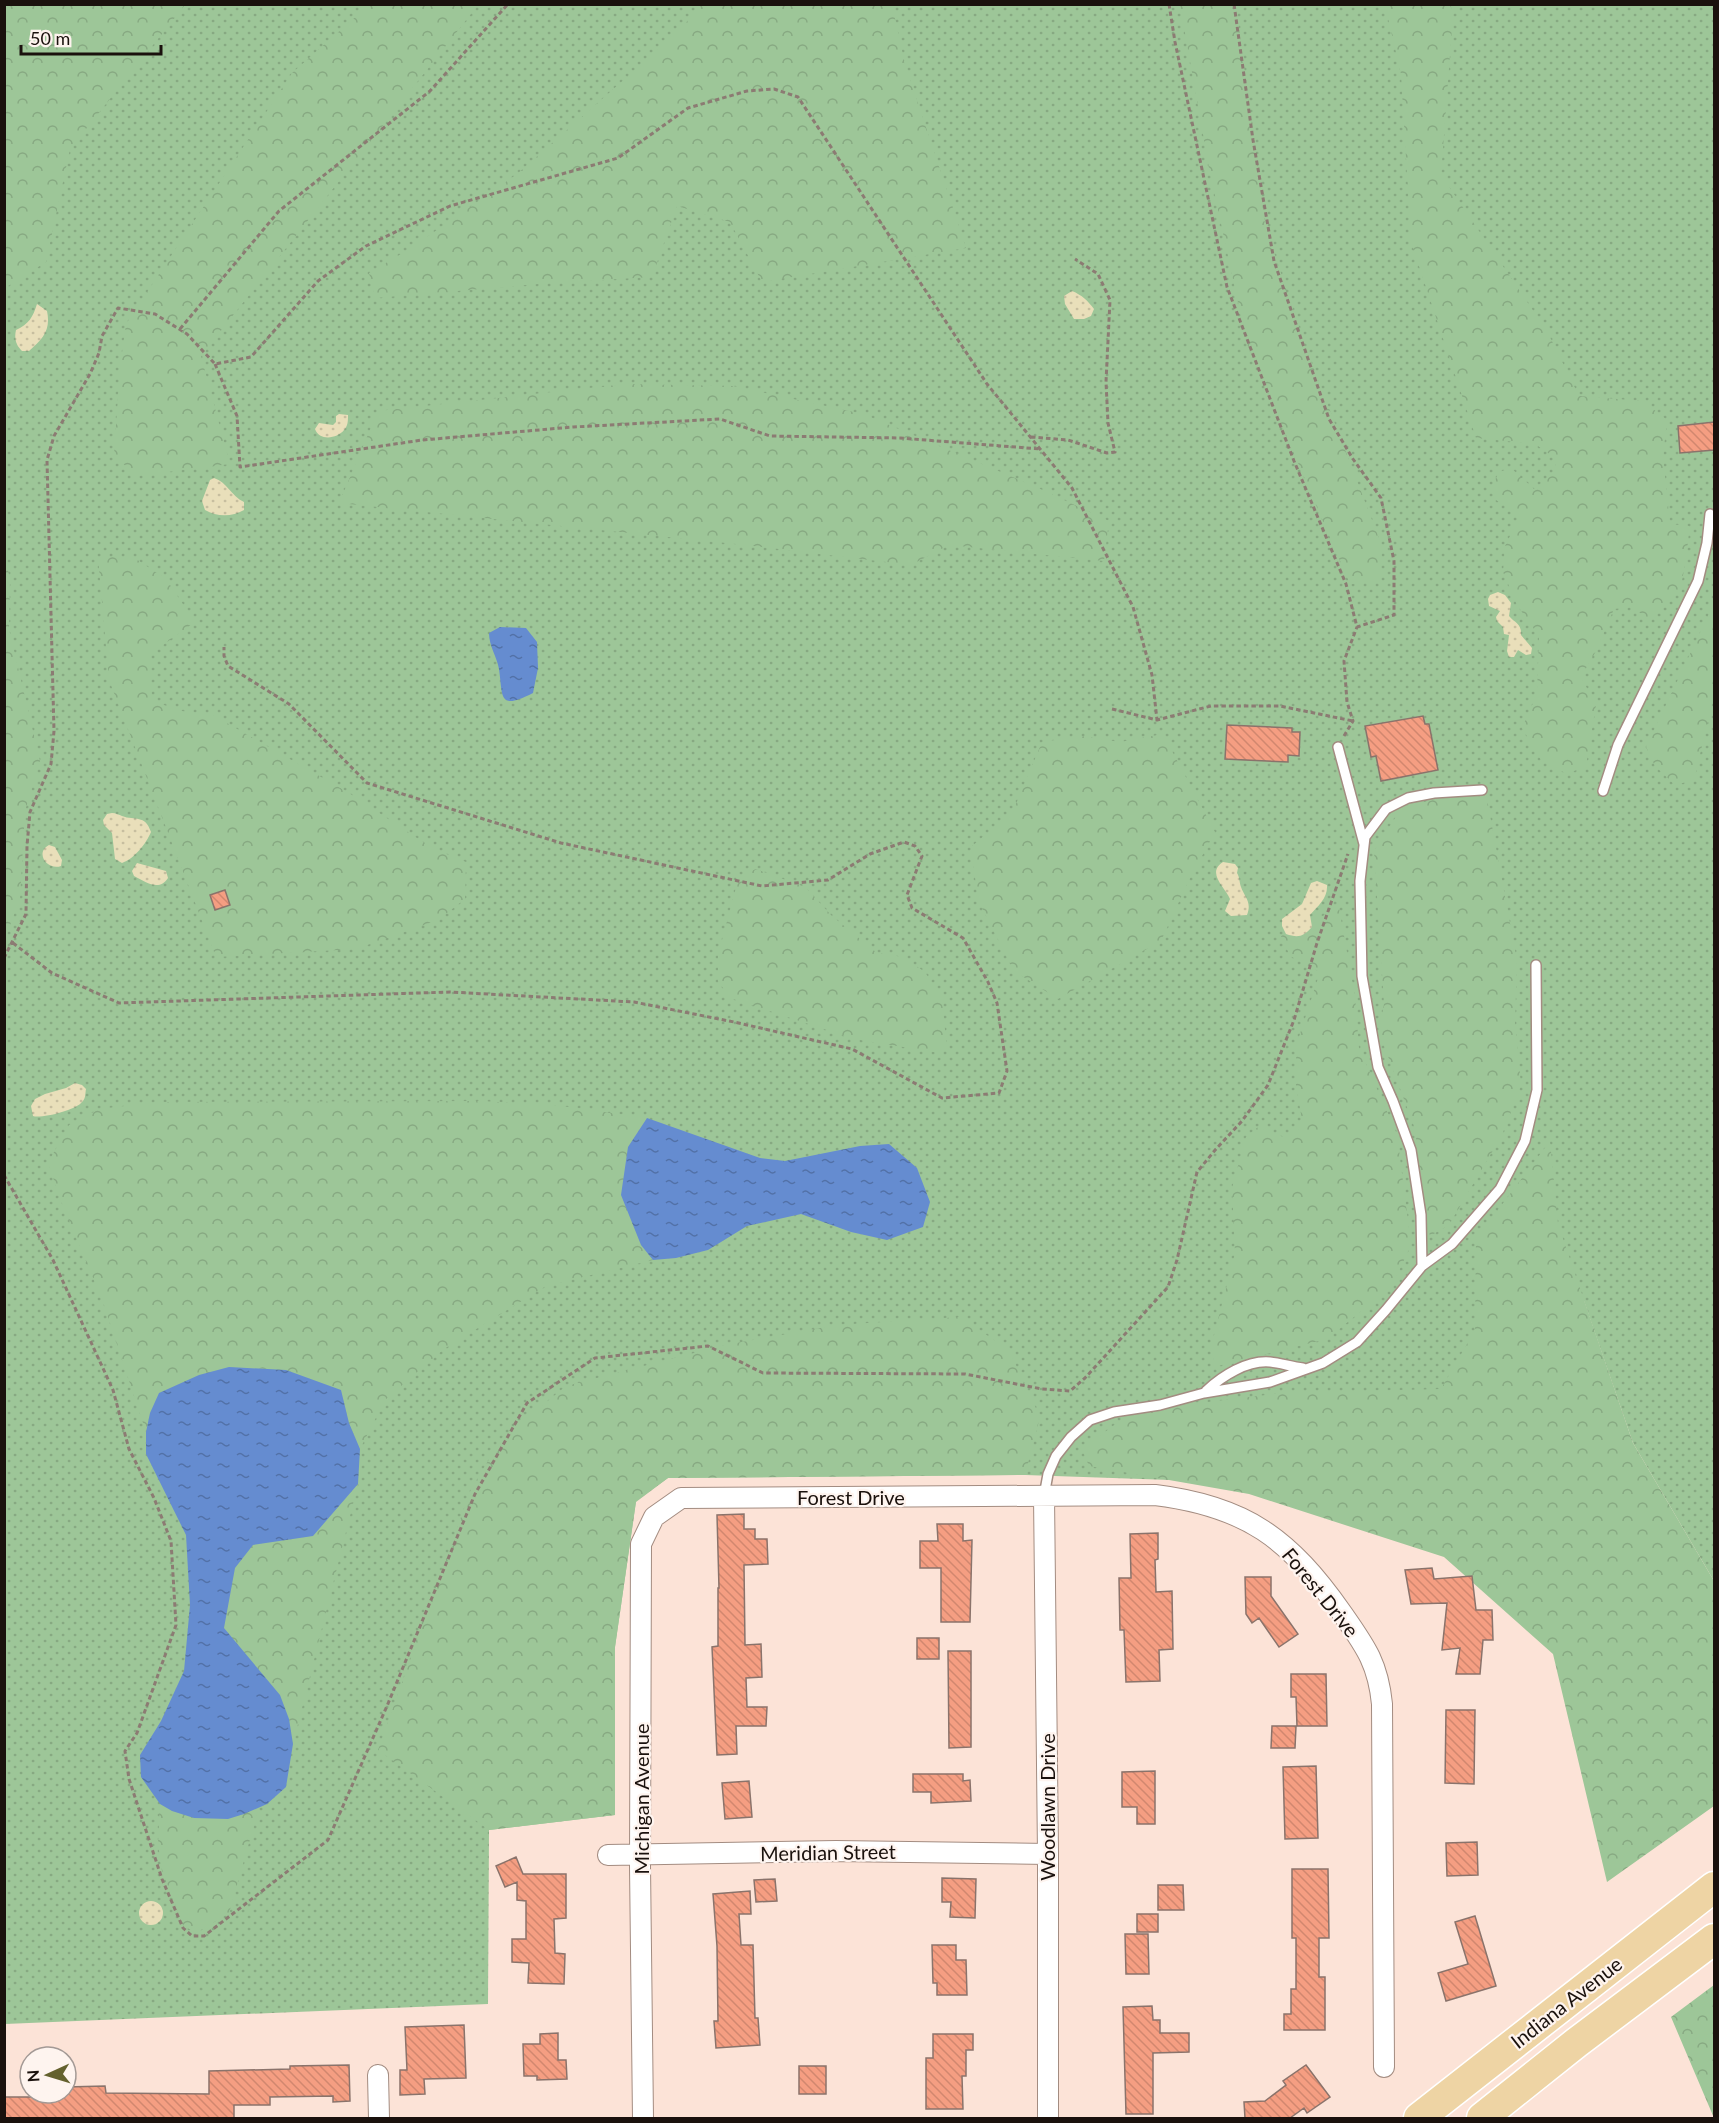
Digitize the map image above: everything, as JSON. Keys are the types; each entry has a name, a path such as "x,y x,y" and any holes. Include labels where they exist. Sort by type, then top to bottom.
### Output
{"main road":[{"name":"Indiana Avenue","path":"1419,2118 1714,1887"},
{"name":"Indiana Avenue","path":"1482,2118 1714,1939"},
{"path":"1548,2016 1570,2048"}],"street":[{"name":"Forest Drive","path":"681,1498 1115,1495 1180,1498 1216,1507 1248,1521 1277,1539 1303,1564 1327,1593 1366,1648 1380,1683 1384,2067"},
{"name":"Woodlawn Drive","path":"1044,1496 1048,2118"},
{"name":"Michigan Avenue","path":"643,2118 641,1544 654,1516 681,1498"},
{"name":"Meridian Street","path":"608,1855 836,1851 1048,1854"},
{"path":"378,2075 379,2118"}],"lane":[{"path":"1603,791 1618,745 1698,581 1707,543 1710,514"},
{"path":"1338,747 1364,846"},
{"path":"1422,1266 1421,1215 1411,1150 1378,1067 1362,976 1360,881 1365,837 1386,809 1408,798 1434,793 1482,789"},
{"path":"1044,1496 1048,1474 1056,1456 1071,1437 1090,1420 1114,1412 1160,1405 1204,1393 1270,1382 1305,1368 1323,1364 1357,1342 1422,1266 1452,1244 1500,1189 1525,1141 1537,1090 1536,965"},
{"path":"1204,1393 1237,1369 1250,1364 1268,1362 1305,1368"}],"path":[{"path":"179,329 279,211 430,91 508,4"},
{"path":"1169,4 1227,287 1294,461 1346,584 1357,627 1344,661 1347,702 1353,721 1338,747"},
{"path":"1234,4 1253,140 1274,261 1329,419 1353,459 1381,498 1394,561 1394,615 1357,627"},
{"path":"215,364 251,357 318,281 366,246 450,206 618,158 688,108 747,91 774,89 798,97 987,384 1072,488 1133,607 1152,675 1157,720"},
{"path":"1031,437 1068,440 1107,453 1115,452 1108,423 1106,382 1110,300 1098,274 1075,259"},
{"path":"4,958 26,914 30,812 51,764 54,731 47,460 54,436 90,374 99,353 102,336 118,308 155,314 187,334 215,364 237,417 240,468 422,440 573,427 720,419 770,436 900,438 1040,449"},
{"path":"12,943 52,973 119,1003 450,992 634,1002 852,1049 942,1098 999,1093 1007,1071 997,1003 963,938 912,908 907,895 922,856 915,846 904,842 870,854 828,880 762,886 561,843 367,783 289,704 228,666 224,656 224,647"},
{"path":"1112,709 1157,720 1211,706 1280,706 1353,721"},
{"path":"4,1175 58,1271 112,1390 129,1449 154,1498 171,1541 176,1625 136,1733 125,1751 129,1779 174,1908 187,1932 192,1936 204,1936 328,1840 392,1696 474,1494 527,1403 595,1358 708,1346 763,1373 964,1374 1042,1389 1070,1391 1085,1378 1168,1287 1177,1260 1197,1172 1242,1121 1268,1084 1294,1020 1339,875 1359,827"}],"green space":[{"path":"5,4 185,5 70,149 46,262 5,288"},
{"path":"5,5 1714,5 1714,1581 1633,1443 1584,1301 1538,1372 1200,1481 1025,1475 668,1478 636,1502 615,1647 615,1815 489,1830 488,2004 5,2024"},
{"path":"369,5 478,5 201,356 230,464 136,476 114,455 120,367 126,324 292,73"},
{"path":"701,5 892,5 905,64 966,248 762,282 730,222 677,206 652,277 375,298 369,273 411,248 517,174 678,32"},
{"path":"1180,5 1236,5 1265,225 1306,348 1382,546 1380,582 1350,584 1247,344 1209,168"},
{"path":"1385,5 1451,5 1452,28 1441,175 1547,331 1579,396 1643,401 1667,420 1663,457 1670,524 1689,526 1680,588 1650,620 1632,607 1614,609 1596,651 1581,677 1596,705 1586,766 1567,774 1541,760 1522,728 1537,694 1539,636 1517,605 1503,572 1505,546 1520,516 1493,498 1494,482 1499,472 1511,468 1534,489 1554,473 1557,459 1535,444 1476,438 1411,242 1401,74"},
{"path":"626,384 733,386 863,414 1034,486 1109,521 1104,561 949,545 911,565 736,544 339,503 378,411"},
{"path":"5,555 10,580 9,629 40,761 25,811 20,898 5,939"},
{"path":"98,557 133,557 166,579 195,622 149,655 152,701 182,711 213,715 349,793 432,848 466,862 465,899 438,920 356,949 216,957 109,680"},
{"path":"1714,603 1714,695 1694,780 1675,785 1655,766 1646,747"},
{"path":"1163,734 1215,832 1189,880 1161,941 1058,999 1014,971 978,900 971,847 1013,811 1042,742 1081,736 1120,742"},
{"path":"1459,794 1487,799 1517,961 1515,1023 1521,1085 1502,1135 1449,1225 1430,1236 1425,1214 1415,1129 1379,1032 1384,1004 1374,851 1402,807"},
{"path":"756,869 805,887 832,916 877,953 903,957 925,972 942,999 947,1050 940,1053 854,1039 730,998 718,981 718,955 739,876"},
{"path":"1339,908 1355,996 1359,1048 1397,1134 1411,1245 1392,1286 1327,1339 1214,1367 1212,1343 1235,1253 1232,1188 1246,1137 1258,1127 1286,1138 1303,1126 1295,1079 1297,1043 1320,972 1290,956 1281,936"},
{"path":"482,1101 561,1106 647,1118 628,1147 641,1245 653,1260 546,1286 444,1349 385,1400 360,1449 349,1423 341,1390 286,1370 229,1367 150,1413 146,1432 103,1302 61,1201 48,1163 69,1125 99,1109 159,1102"},
{"path":"1550,1141 1558,1224 1633,1443 1714,1581 1714,1806 1607,1882 1553,1654 1444,1557 1249,1494 1089,1466 1082,1449 1133,1411 1283,1393 1441,1389 1475,1330 1476,1239"},
{"path":"960,1317 1009,1350 1040,1417 1025,1475 668,1478 636,1501 615,1647 615,1815 489,1830 378,1750 471,1489 502,1438 566,1386 725,1345 837,1325"},
{"path":"358,1484 293,1744 289,1719 223,1628 235,1568 252,1545 313,1536"},
{"path":"160,1804 184,1815 209,1819 234,1816 259,1808 229,1913 196,1933 184,1926 162,1871 158,1844"},
{"path":"1714,1985 1714,2118 1671,2017"}],"sand":[{"path":"1072,291 1084,298 1094,309 1091,316 1074,319 1065,304 1064,296"},
{"path":"37,304 47,311 47,329 34,347 29,351 22,351 16,342 16,330 30,320"},
{"path":"339,414 348,415 347,425 341,433 333,437 324,437 317,433 315,429 319,423 333,425"},
{"path":"214,478 244,502 244,510 224,515 205,510 202,501 210,480"},
{"path":"1498,592 1505,595 1511,603 1509,616 1519,626 1521,635 1532,648 1531,654 1526,655 1518,650 1514,657 1509,657 1507,651 1509,635 1504,634 1503,627 1496,617 1500,611 1489,606 1490,595"},
{"path":"112,813 143,820 151,832 139,850 122,863 115,859 112,833 104,825 103,820 107,814"},
{"path":"49,845 55,847 62,860 61,866 52,866 44,860 43,852"},
{"path":"1223,862 1235,864 1238,868 1240,885 1248,903 1247,915 1231,916 1225,911 1230,899 1216,875 1218,866"},
{"path":"137,863 166,871 168,878 156,885 143,881 134,876 132,871"},
{"path":"1317,881 1327,885 1327,890 1322,902 1310,915 1312,927 1300,936 1286,934 1282,926 1282,919 1302,904 1311,883"},
{"path":"75,1083 86,1089 85,1098 78,1106 58,1113 33,1116 31,1106 35,1099"},
{"path":"151,1901 160,1904 163,1913 160,1922 151,1925 142,1922 139,1913 142,1904"}],"water":[{"path":"500,627 526,628 537,642 538,668 533,693 513,701 508,701 502,694 498,665 489,638 489,633"},
{"path":"647,1118 760,1158 785,1161 860,1146 889,1144 917,1168 930,1202 923,1227 887,1240 851,1232 801,1214 747,1226 708,1250 676,1258 653,1260 641,1245 621,1195 628,1147"},
{"path":"229,1367 286,1370 341,1390 349,1423 360,1449 358,1484 313,1536 253,1545 235,1568 224,1628 280,1695 289,1719 293,1744 286,1787 267,1804 244,1814 228,1819 194,1818 172,1811 160,1804 141,1777 140,1755 161,1721 184,1671 190,1605 186,1535 146,1454 146,1432 150,1413 159,1393 199,1375"}],"building":[{"path":"1714,422 1714,450 1680,453 1678,426"},
{"path":"1423,716 1425,724 1429,724 1438,770 1381,781 1376,756 1371,757 1365,726"},
{"path":"1227,725 1292,728 1292,732 1300,732 1299,756 1288,755 1288,762 1225,759"},
{"path":"225,890 230,905 215,910 210,895"},
{"path":"744,1514 744,1529 755,1529 755,1539 767,1539 768,1564 744,1565 745,1645 761,1644 762,1677 746,1678 747,1707 767,1707 766,1726 736,1726 737,1754 717,1755 712,1647 718,1646 717,1515"},
{"path":"937,1524 963,1524 963,1541 972,1540 970,1622 941,1622 941,1568 920,1568 920,1541 938,1541"},
{"path":"1158,1533 1158,1559 1155,1560 1156,1592 1172,1591 1173,1649 1159,1650 1160,1681 1126,1682 1124,1630 1120,1630 1119,1578 1131,1578 1130,1534"},
{"path":"1432,1568 1434,1579 1472,1576 1476,1610 1492,1610 1493,1640 1483,1640 1480,1674 1456,1674 1460,1648 1442,1650 1447,1603 1411,1604 1405,1570"},
{"path":"1245,1577 1271,1577 1271,1596 1298,1634 1279,1647 1259,1618 1252,1623 1246,1614"},
{"path":"917,1638 939,1638 939,1659 917,1659"},
{"path":"948,1651 971,1651 971,1747 949,1748"},
{"path":"1291,1674 1326,1674 1327,1726 1297,1726 1296,1697 1291,1697"},
{"path":"1446,1710 1475,1710 1474,1784 1445,1783"},
{"path":"1272,1726 1296,1726 1295,1748 1271,1748"},
{"path":"1316,1766 1318,1838 1285,1839 1283,1767"},
{"path":"1155,1771 1155,1824 1137,1824 1137,1807 1122,1807 1122,1772"},
{"path":"913,1774 963,1774 963,1781 970,1780 971,1801 931,1803 931,1792 913,1792"},
{"path":"749,1781 752,1817 725,1819 722,1783"},
{"path":"1477,1842 1478,1875 1447,1876 1446,1843"},
{"path":"516,1857 523,1874 566,1874 566,1918 554,1919 555,1953 565,1954 564,1984 528,1983 529,1963 512,1962 512,1939 526,1939 526,1901 517,1900 517,1882 505,1887 496,1866"},
{"path":"1292,1869 1328,1869 1329,1938 1319,1938 1319,1977 1325,1977 1325,2030 1284,2030 1284,2014 1291,2014 1291,1989 1296,1989 1296,1938 1292,1938"},
{"path":"942,1878 976,1879 975,1918 950,1917 951,1902 942,1902"},
{"path":"775,1879 777,1901 756,1902 754,1880"},
{"path":"1158,1885 1183,1885 1184,1910 1158,1910"},
{"path":"750,1891 751,1914 739,1914 741,1945 753,1945 755,2018 758,2018 760,2045 716,2048 714,2021 718,2021 717,1946 713,1894"},
{"path":"1137,1914 1158,1914 1158,1932 1137,1932"},
{"path":"1475,1916 1496,1986 1446,2001 1438,1973 1468,1964 1455,1922"},
{"path":"1125,1934 1148,1934 1149,1974 1126,1974"},
{"path":"932,1945 956,1945 956,1960 966,1960 967,1995 937,1995 937,1983 933,1983"},
{"path":"1152,2006 1153,2020 1160,2020 1160,2033 1189,2033 1189,2052 1153,2053 1153,2114 1126,2114 1123,2007"},
{"path":"464,2025 466,2078 424,2079 425,2094 400,2095 400,2070 407,2070 405,2027"},
{"path":"558,2033 558,2060 566,2060 567,2079 537,2080 537,2076 524,2076 523,2044 540,2044 540,2034"},
{"path":"933,2034 973,2034 973,2050 966,2050 966,2076 962,2076 963,2109 926,2109 926,2058 933,2058"},
{"path":"349,2065 350,2101 333,2102 333,2096 270,2097 270,2105 234,2105 234,2118 4,2118 4,2097 18,2097 18,2105 78,2105 78,2087 105,2086 106,2093 209,2094 209,2071 290,2069 290,2066"},
{"path":"1306,2065 1330,2097 1307,2113 1304,2108 1290,2118 1245,2118 1244,2102 1265,2101 1286,2085 1283,2081"},
{"path":"799,2066 826,2066 826,2094 799,2094"}]}
